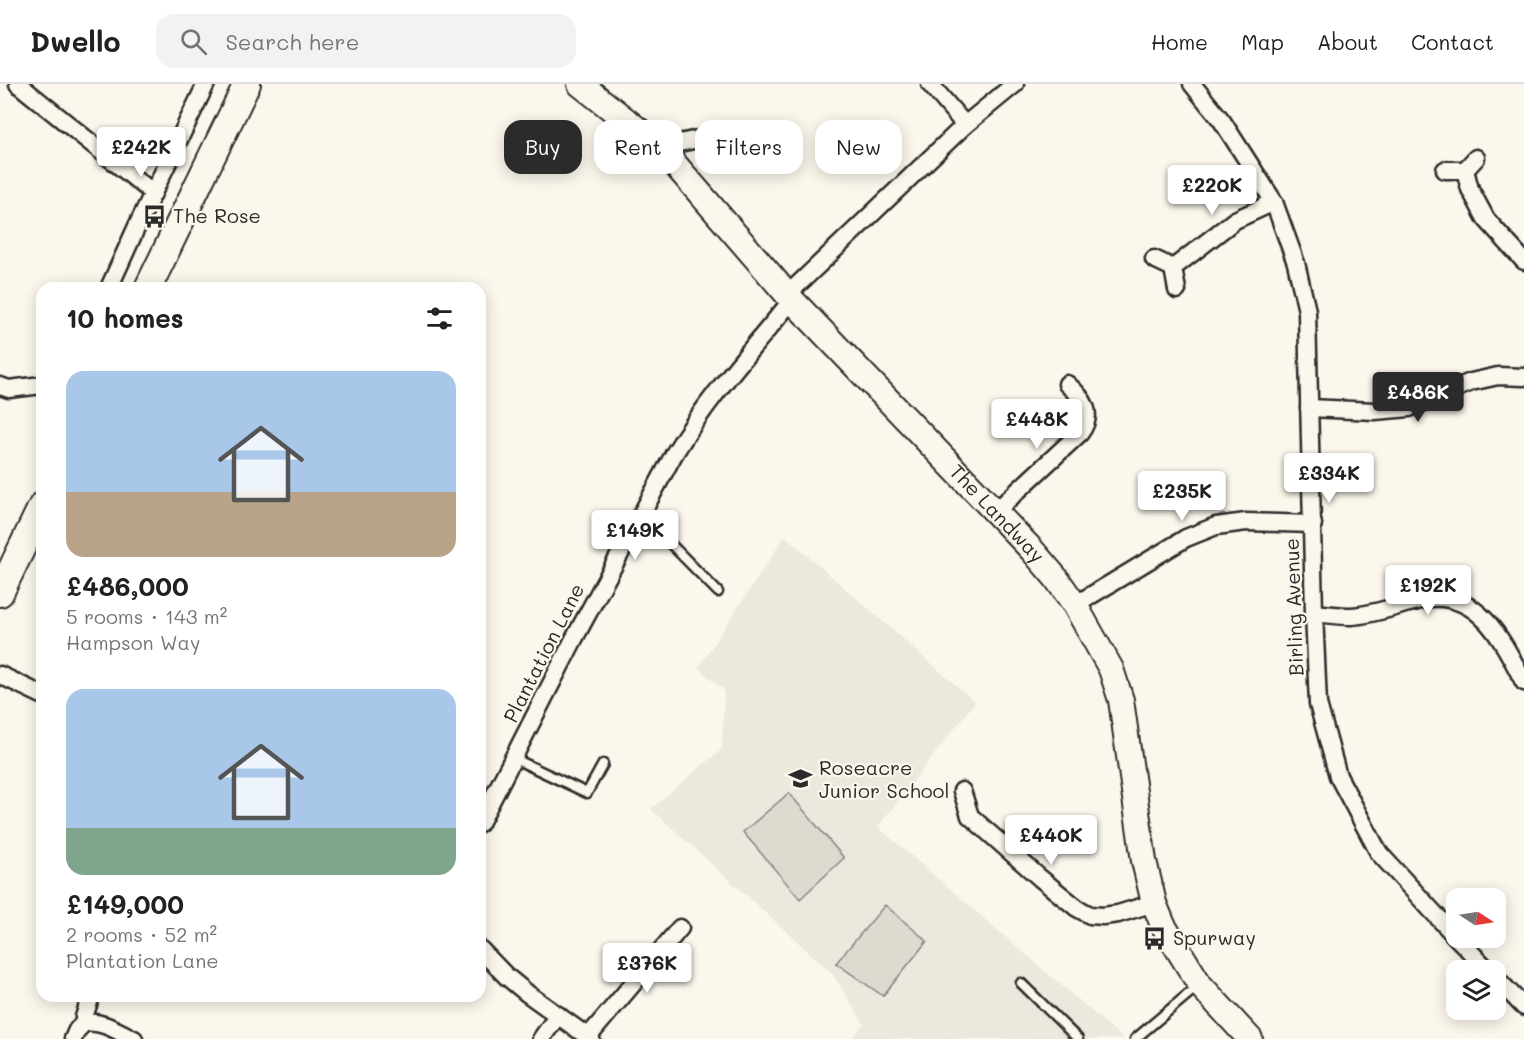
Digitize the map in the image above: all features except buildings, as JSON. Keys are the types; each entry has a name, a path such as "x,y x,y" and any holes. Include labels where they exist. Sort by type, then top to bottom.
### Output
{"main road":[{"path":"151,282 247,84"},
{"path":"0,593 36,518"}],"street":[{"path":"18,84 153,193"},
{"path":"112,282 206,84"},
{"name":"The Landway","path":"580,84 626,120"},
{"path":"930,84 965,125"},
{"name":"Plantation Lane","path":"486,811 574,639 640,515 692,424 790,297 965,125 1015,84"},
{"name":"Birling Avenue","path":"1192,84 1221,121 1274,202 1296,263 1307,311 1318,704 1338,776 1379,853 1446,925"},
{"path":"1445,170 1471,164 1470,189 1486,219 1524,261"},
{"name":"The Landway","path":"683,174 790,297 1032,550 1075,605 1111,669 1121,700 1135,809 1154,903 1170,939 1200,985 1250,1039"},
{"path":"1173,268 1235,220 1274,202"},
{"path":"1154,259 1173,268"},
{"path":"1173,268 1177,290"},
{"path":"1309,408 1375,411 1409,408 1471,382 1498,376 1524,377"},
{"path":"996,511 1080,434 1085,426 1087,410 1080,396 1067,384"},
{"path":"0,386 9,389 36,386"},
{"path":"1075,605 1186,538 1216,526 1246,522 1313,524"},
{"path":"1314,613 1352,616 1431,598 1451,599 1468,605 1502,639 1524,682"},
{"path":"0,675 36,692"},
{"path":"962,791 970,816 1077,908 1090,915 1103,916 1154,903"},
{"path":"486,955 506,976 589,1038 680,928"},
{"name":"Birling Avenue","path":"1467,948 1479,960"},
{"path":"1506,988 1524,1007"},
{"path":"84,1023 89,1002"},
{"path":"541,1039 558,1015"},
{"path":"73,1039 77,1030 84,1023 95,1022 102,1023 134,1039"}],"lane":[{"path":"640,515 718,592"},
{"path":"513,758 588,793 603,764"},
{"path":"1021,983 1078,1039"},
{"path":"1135,1039 1200,985"}],"shaded area":[{"name":"Roseacre Junior School","path":"785,536 975,702 878,827 1124,1039 851,1039 864,1024 831,972 651,809 722,749 724,690 698,668"},
{"path":"789,793 844,858 800,899 743,832"},
{"path":"885,905 927,941 883,996 836,963"}],"place":[{"name":"The Rose","path":"155,216"},
{"name":"Roseacre Junior School","path":"801,779"},
{"name":"Spurway","path":"1155,938"}]}
